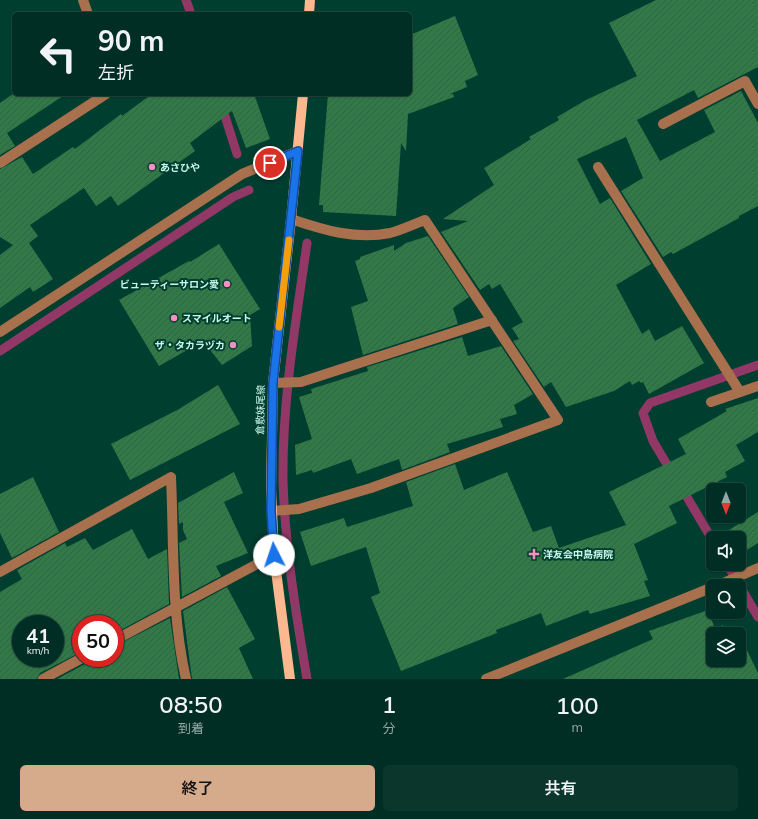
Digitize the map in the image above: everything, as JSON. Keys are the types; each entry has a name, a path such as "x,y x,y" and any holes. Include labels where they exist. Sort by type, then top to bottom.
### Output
{"main road":[{"path":"309,12 310,0"},
{"name":"倉敷妹尾線","path":"290,679 274,555 278,383 303,96"}],"street":[{"path":"83,0 87,12"},
{"path":"663,124 745,81 758,104"},
{"path":"0,163 103,96"},
{"path":"0,332 242,174 298,151"},
{"path":"598,167 738,389"},
{"path":"275,511 299,509 372,488 558,420 425,220 391,233 358,236 317,228 291,219"},
{"path":"278,383 301,382 492,320"},
{"path":"711,402 738,389 758,386"},
{"path":"0,572 171,477 176,607 182,660 186,679"},
{"path":"124,635 274,555"},
{"path":"733,579 758,568"},
{"path":"486,679 706,590"},
{"path":"43,679 72,663"}],"building":[{"path":"656,0 758,0 758,67 698,98 694,90 637,120 660,161 715,132 704,110 741,91 758,123 758,206 673,254 671,252 663,257 621,191 643,178 626,137 577,159 600,204 610,198 651,264 616,285 642,334 649,329 655,341 682,326 704,363 649,394 643,382 641,383 639,381 632,385 630,381 614,391 566,407 551,382 544,387 513,341 519,339 512,328 523,322 500,284 492,289 489,284 480,290 441,232 468,221 443,219 494,185 484,168 531,139 529,137 559,120 557,117 586,100 637,76 609,23"},
{"path":"455,16 478,75 465,81 467,87 450,94 453,94 454,97 408,114 406,151 401,143 396,216 323,212 323,205 319,205 328,96 412,96 412,34"},
{"path":"12,95 12,96 63,96 7,133 15,146 0,155 0,103"},
{"path":"149,96 255,96 270,139 246,148 232,111 190,143 195,151 118,206 111,196 96,206 84,188 30,225 38,236 29,243 53,279 33,292 30,287 0,308 0,255 13,245 0,237 0,169 22,157 33,174 73,147 75,149 121,114 122,116"},
{"path":"428,236 469,297 453,308 458,324 363,355 351,307 368,301 355,261 360,259 360,257 394,245 394,251 406,243"},
{"path":"219,244 260,309 250,315 252,346 222,365 203,341 159,366 119,300 189,261 190,262"},
{"path":"462,337 468,356 501,346 533,394 514,405 517,414 500,419 503,427 447,444 450,452 402,470 399,459 357,474 351,459 313,473 312,470 296,475 295,445 312,439 299,397 312,393 311,389 368,371 367,367"},
{"path":"218,385 240,424 130,480 111,444 179,409"},
{"path":"758,398 758,432 736,445 745,461 725,472 727,477 715,483 706,483 706,488 669,506 677,523 634,544 648,580 644,581 650,596 590,614 588,610 546,626 541,613 496,630 497,633 401,671 371,597 380,593 366,547 311,566 300,532 344,518 347,527 413,506 406,482 455,464 464,490 507,472 533,532 551,526 559,548 626,525 609,492 686,454 678,439 727,411 725,409"},
{"path":"234,472 243,493 224,502 248,553 216,566 221,576 182,597 179,543 187,539 183,530 183,522 179,524 178,503"},
{"path":"33,477 59,532 12,558 0,533 0,494"},
{"path":"758,512 758,543 746,550 746,531 729,530 740,523 746,523 746,519"},
{"path":"132,529 148,559 167,549 169,604 124,628 124,615 72,615 72,657 64,661 64,615 12,615 12,667 52,667 40,673 37,679 0,679 0,592 22,579 17,570 65,543 67,547 85,538 93,550"},
{"path":"227,587 255,639 239,648 253,679 192,679 183,611"},
{"path":"706,611 706,619 711,619 714,627 706,627 706,667 746,667 746,648 758,673 758,679 563,679 653,639 649,631"},
{"path":"170,618 179,679 57,679 79,667 124,667 124,641"}],"waterway":[{"path":"186,0 190,12"},
{"path":"219,96 237,154"},
{"path":"0,351 233,197 249,190"},
{"path":"307,243 287,391 283,451 286,531 295,605 307,679"},
{"path":"672,473 653,441 643,413 650,403 758,365"},
{"path":"681,487 707,531"},
{"path":"731,571 758,617"}],"slow traffic":[{"path":"279,327 289,240"}],"place":[{"name":"あさひや","path":"152,167"},
{"name":"ビューティーサロン愛","path":"227,284"},
{"name":"スマイルオート","path":"174,318"},
{"name":"ザ・タカラヅカ","path":"233,345"},
{"name":"洋友会中島病院","path":"534,554"}],"route":[{"path":"270,163 298,151 273,383 271,511 274,555"}]}
